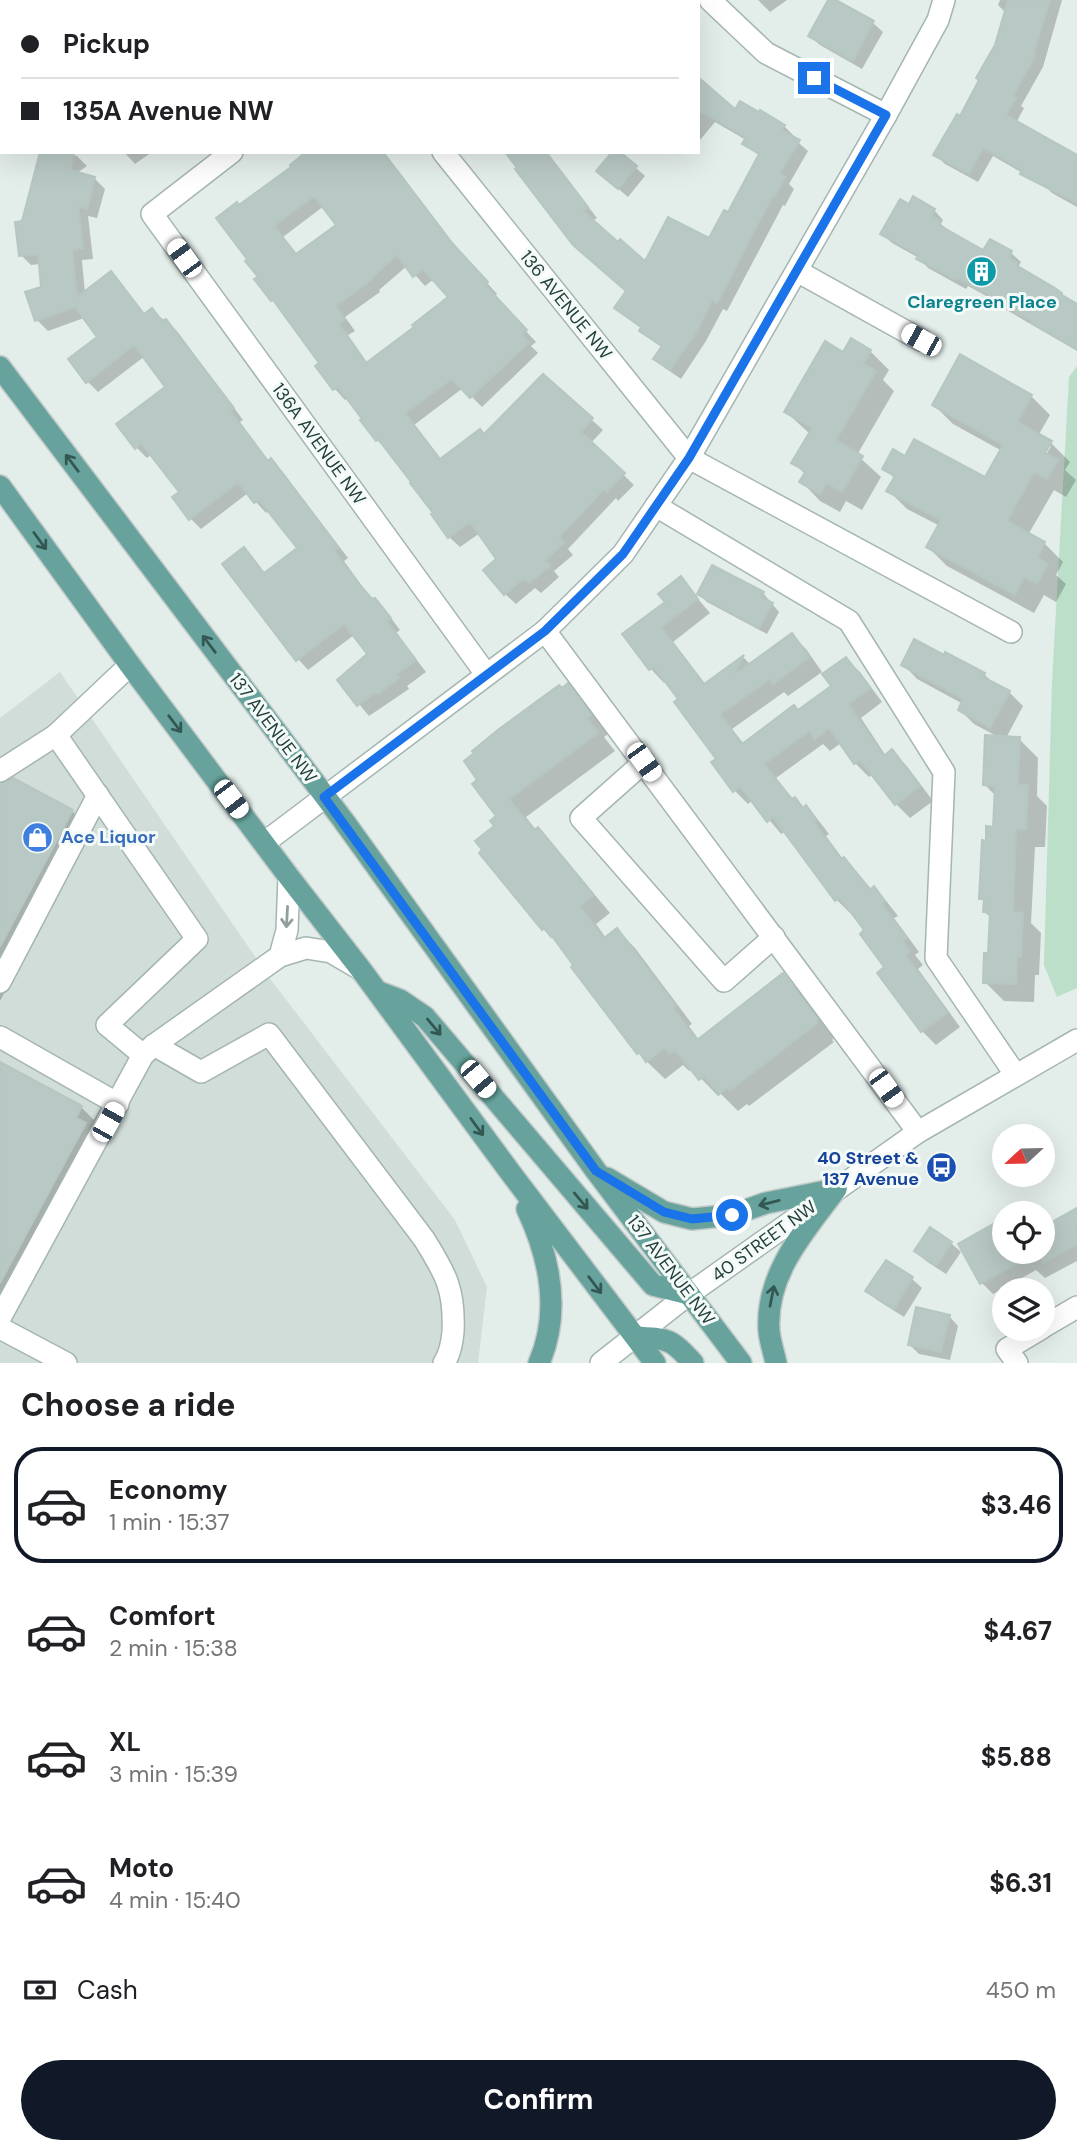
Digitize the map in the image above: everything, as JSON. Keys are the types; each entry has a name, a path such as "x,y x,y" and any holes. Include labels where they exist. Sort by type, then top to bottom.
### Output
{"main road":[{"name":"137 AVENUE NW","path":"0,367 324,797 596,1171 741,1363"},
{"path":"0,486 130,665 655,1363"},
{"path":"377,991 400,1000 425,1017 653,1285 689,1294"},
{"path":"596,1171 664,1212 692,1219 732,1215 766,1203 836,1189"},
{"path":"510,1172 540,1237 549,1281 551,1325 548,1343 540,1363"},
{"path":"776,1363 769,1333 769,1312 774,1287 786,1257 836,1189"},
{"path":"636,1337 666,1339 681,1349 693,1363"}],"street":[{"path":"710,0 766,53 886,115"},
{"path":"264,843 545,631 623,554 689,458 886,115 938,20 944,0"},
{"name":"136A AVENUE NW","path":"229,154 152,214 486,674"},
{"name":"136 AVENUE NW","path":"445,154 689,458"},
{"path":"797,271 921,340"},
{"path":"689,458 1011,632"},
{"path":"656,506 849,621 915,725 944,772 936,958 1014,1074"},
{"path":"545,631 918,1132"},
{"path":"0,771 56,735 130,665"},
{"path":"56,735 197,939 107,1025 149,1050 201,1072 270,1034 425,1239 442,1267 451,1290 454,1313 453,1338 449,1357 444,1363"},
{"path":"644,762 581,818 724,981 774,937"},
{"path":"0,982 98,796"},
{"path":"279,956 287,930 289,877"},
{"path":"0,1318 149,1050 279,956 306,948 331,952 362,971"},
{"path":"0,1037 118,1104"},
{"name":"40 STREET NW","path":"601,1363 689,1294 918,1132 1014,1074 1077,1040"},
{"path":"1055,1320 1077,1307"},
{"path":"0,1328 66,1363"},
{"path":"1012,1356 1028,1341"}],"shaded area":[{"path":"60,672 271,980 455,1220 487,1287 478,1363 0,1363 0,718"}],"green space":[{"path":"1077,366 1077,988 1057,997 1044,965 1052,682 1069,377"}],"building":[{"path":"828,0 836,0 874,21 853,61 808,36"},
{"path":"1008,0 1050,0 1033,55 1035,56 1006,115 1077,155 1077,203 1020,174 1022,170 983,148 969,174 933,155 957,114 960,116 979,80 976,78 995,45"},
{"path":"700,79 735,109 740,101 759,112 760,110 785,125 782,130 800,140 779,174 785,177 717,303 712,300 697,331 670,370 653,359 662,346 639,331 641,327 614,308 626,291 573,245 506,154 548,154 588,207 583,211 618,242 620,239 645,261 668,217 709,238 724,210 728,212 759,154 742,144 746,137 700,111"},
{"path":"39,154 74,154 70,170 95,177 87,209 78,206 83,248 72,250 77,297 111,271 144,314 152,308 162,321 166,319 234,408 230,411 268,461 271,458 338,547 334,550 359,584 391,618 387,621 416,660 397,674 399,678 357,706 337,680 367,654 344,624 296,661 222,564 244,547 264,573 297,548 259,500 254,503 238,482 189,520 172,497 179,492 141,443 135,449 116,424 165,387 134,345 86,383 68,359 97,337 75,307 35,321 25,292 41,287 38,254 19,256 15,222 22,221"},
{"path":"304,154 385,154 452,243 488,282 485,285 527,330 522,335 529,342 470,398 452,379 405,413 440,459 480,429 484,434 543,374 593,418 581,432 625,473 607,492 604,489 559,537 564,543 545,560 550,566 529,583 524,578 504,595 483,570 496,559 470,522 448,538 411,482 378,439 376,441 338,387 333,390 315,366 319,363 273,300 271,301 254,279 258,277 245,261 247,259 216,218 237,202 239,205 291,167 290,165","holes":["314,196 336,225 296,254 274,226","397,255 413,277 423,269 448,297 366,363 339,324 345,319 336,306 371,280"]},
{"path":"610,154 622,154 637,166 618,189 596,171"},
{"name":"Claregreen Place","path":"913,196 935,209 932,216 941,221 939,225 983,250 990,239 1012,251 1009,258 1017,263 1016,265 1077,304 1077,349 994,300 995,298 916,259 919,255 880,234 900,199 909,204"},
{"path":"851,338 871,350 863,364 876,371 836,440 863,456 842,492 827,483 820,494 799,482 806,471 791,463 812,428 784,412 825,341 843,352"},
{"path":"960,354 1032,395 1017,422 1052,441 1045,453 1058,460 1047,479 1034,472 1007,521 1045,542 1037,558 1048,564 1037,584 1024,577 1015,595 926,547 941,520 886,491 895,476 882,469 893,449 905,456 914,439 985,477 1003,445 932,405"},
{"path":"712,565 764,592 761,597 773,603 759,628 697,594"},
{"path":"681,576 698,599 661,627 704,684 744,655 734,675 792,633 809,657 773,684 770,679 720,714 742,744 794,705 798,710 831,686 822,674 846,657 870,688 848,704 884,756 892,749 920,786 895,805 860,760 854,764 829,728 815,739 809,731 764,764 792,799 795,797 803,808 806,805 817,820 814,822 841,859 844,857 870,890 874,886 885,901 882,904 907,938 903,941 910,951 905,955 948,1012 921,1032 877,973 884,967 860,934 864,930 840,898 835,901 773,817 767,822 740,786 733,792 711,762 716,759 674,702 678,699 654,667 649,670 622,634 665,602 658,594"},
{"path":"914,639 985,673 983,677 1010,691 990,728 958,710 963,699 901,665"},
{"path":"568,683 591,715 587,718 598,733 509,799 534,830 538,827 594,895 580,906 604,938 617,928 676,1006 673,1008 697,1040 783,973 818,1019 817,1023 730,1090 728,1087 719,1094 704,1076 699,1080 675,1050 670,1054 665,1048 646,1062 639,1052 637,1054 571,967 573,965 552,936 544,928 542,930 479,853 482,850 475,841 494,826 490,821 496,816 472,784 477,780 464,761 499,729 559,685 562,688"},
{"path":"985,735 1020,737 1018,785 1028,785 1026,829 1016,829 1013,912 1023,913 1021,957 1017,956 1016,984 983,983 990,913 983,912 984,899 979,899 982,840 986,841 986,826 993,827 995,786 983,785"},
{"path":"13,778 73,810 0,947 0,784"},
{"path":"0,1062 82,1106 76,1118 86,1123 0,1283"},
{"path":"1077,1208 1077,1244 1055,1256 1055,1220"},
{"path":"992,1225 992,1264 1016,1264 980,1284 958,1244"},
{"path":"930,1227 952,1242 936,1266 914,1251"},
{"path":"886,1260 913,1277 894,1309 865,1291"},
{"path":"916,1307 950,1315 941,1352 908,1345"}],"place":[{"name":"Claregreen Place","path":"982,271"},
{"name":"Ace Liquor","path":"38,837"},
{"name":"40 Street & 137 Avenue","path":"942,1168"}],"route":[{"path":"732,1215 692,1219 664,1212 596,1171 324,797 545,631 623,554 689,458 886,115 814,78"}]}
